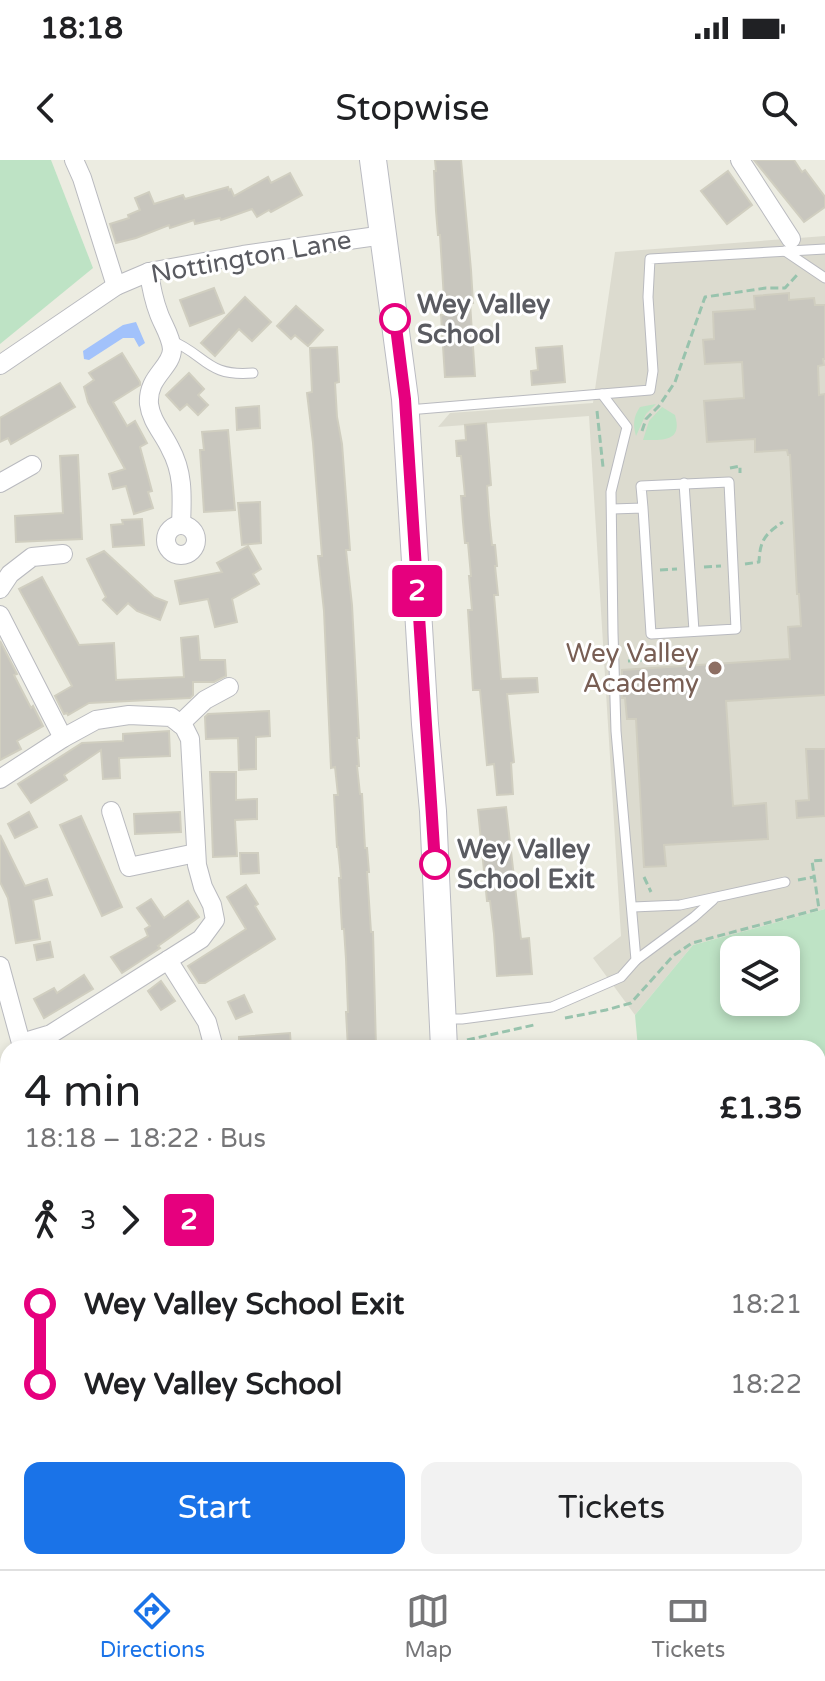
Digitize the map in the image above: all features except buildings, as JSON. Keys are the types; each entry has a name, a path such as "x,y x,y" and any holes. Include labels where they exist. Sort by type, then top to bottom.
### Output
{"main road":[{"path":"373,160 403,374 433,811 443,1037"}],"street":[{"path":"74,160 116,286"},
{"path":"740,160 789,247"},
{"name":"Nottington Lane","path":"0,365 116,286 149,272 384,235"},
{"path":"149,272 172,352 153,380 149,403 155,424 170,447 181,478 181,525"},
{"path":"0,483 32,465"},
{"path":"0,589 10,574 32,557 63,554"},
{"path":"0,615 63,738"},
{"path":"180,724 205,700 229,687"},
{"path":"0,779 96,720 129,715 171,717 184,727 190,739 197,865 215,920 201,939 38,1040"},
{"path":"111,811 129,867 196,853"},
{"path":"168,960 207,1022 212,1040"},
{"path":"0,966 22,1040"}],"lane":[{"path":"789,247 806,266 825,278"},
{"path":"405,411 650,390 653,371 648,297 650,259 789,247 825,249"},
{"path":"170,340 185,346 204,363 222,372 253,373"},
{"path":"602,394 627,427 611,492 613,633 616,731 636,960"},
{"path":"729,482 736,629 651,634 641,486 684,483 729,482"},
{"path":"684,483 694,631"},
{"path":"612,509 643,508"},
{"path":"633,907 680,905 785,882"},
{"path":"443,1037 462,1019 552,1007 621,977 636,960 694,917 715,897"}],"path":[{"path":"638,440 646,419 675,382 705,297 785,288 806,266"},
{"path":"556,1020 631,1003 673,956 692,943 819,909 812,861 825,860"},
{"path":"642,873 654,897"},
{"path":"658,961 664,966"},
{"path":"469,1040 545,1022"}],"shaded area":[{"name":"Wey Valley Academy","path":"825,236 825,909 693,945 635,1015 593,958 621,936 589,416 438,427 450,413 593,403 615,252"}],"green space":[{"path":"0,160 51,160 93,268 0,344"},
{"path":"656,404 646,414 636,436 634,421 640,407"},
{"path":"662,407 675,415 677,424 674,435 643,440 649,421"},
{"path":"825,909 825,1040 637,1040 635,1015 693,945 720,938 720,1016 800,1016 800,936 726,936"}],"water":[{"path":"136,322 145,343 139,347 134,338 123,338 89,360 84,359 83,351 123,325"}],"bus line":[{"name":"2","path":"395,319 405,399 435,864"}],"place":[{"name":"Wey Valley School","path":"395,319"},
{"name":"Wey Valley Academy","path":"715,668"},
{"name":"Wey Valley School Exit","path":"435,864"}]}
